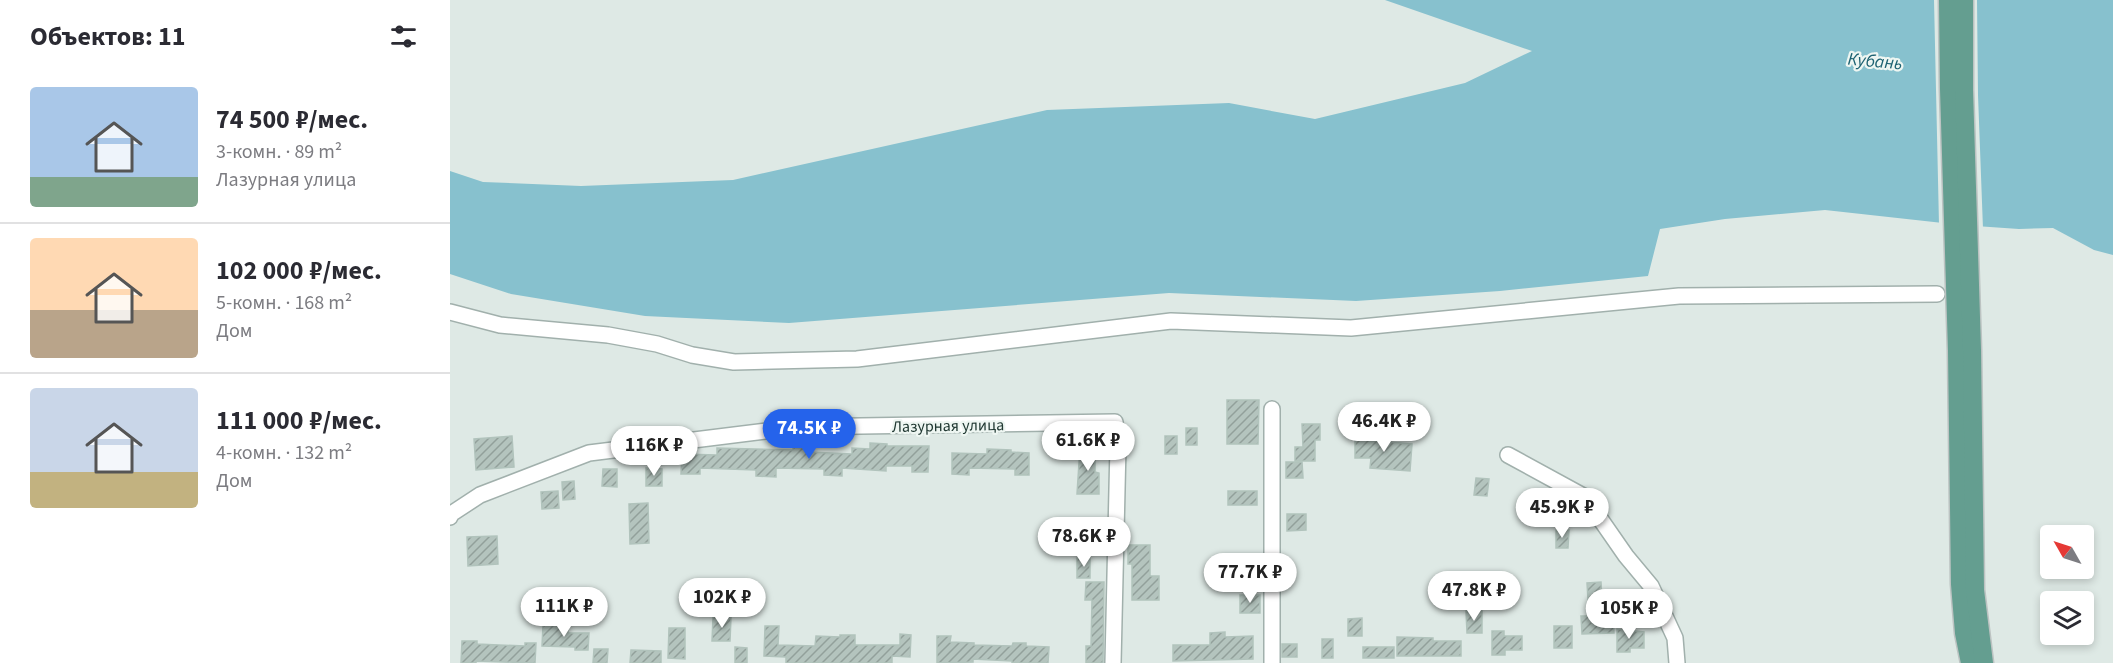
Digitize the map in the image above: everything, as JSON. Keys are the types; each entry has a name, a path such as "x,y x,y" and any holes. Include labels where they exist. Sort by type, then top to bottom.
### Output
{"main road":[{"path":"1948,0 1949,89 1965,350 1976,590 1984,663"},
{"path":"1964,0 1965,350 1960,584 1964,633 1970,663"}],"street":[{"path":"450,312 500,325 608,335 657,344 692,356 734,363 857,359 1171,321 1351,328 1679,296 1937,294"},
{"path":"1272,409 1272,663"},
{"name":"Лазурная улица","path":"450,517 451,514 480,495 589,453 798,427 1115,422 1118,446 1113,663"},
{"path":"1508,454 1585,497 1626,556 1651,586 1675,638 1677,663"}],"water":[{"name":"Кубань","path":"1385,0 2113,0 2113,255 2094,250 2053,228 2019,229 1961,225 1825,210 1725,219 1660,229 1648,276 1500,291 1356,301 1169,293 789,323 645,316 511,294 450,274 450,171 483,182 581,186 733,180 1047,110 1229,103 1315,119 1465,83 1532,51"}],"pier":[{"path":"1934,0 1977,0 1983,229 1939,225"}],"building":[{"path":"1227,400 1259,400 1258,444 1227,444"},
{"path":"1302,424 1320,424 1320,440 1315,440 1315,461 1295,461 1295,447 1303,447"},
{"path":"1186,428 1197,428 1197,445 1186,445"},
{"path":"1365,431 1365,440 1412,444 1410,471 1370,468 1371,458 1355,458 1355,432"},
{"path":"512,436 514,467 476,470 474,439"},
{"path":"1165,436 1177,436 1177,454 1165,454"},
{"path":"870,443 887,444 887,446 929,446 928,472 912,472 912,466 886,466 886,471 842,468 842,476 824,475 824,469 776,468 776,477 756,476 756,470 700,468 700,474 681,474 682,454 717,455 717,448 793,450 793,447 809,448 809,452 852,454 852,448 870,449"},
{"path":"1080,447 1095,447 1095,472 1099,473 1099,494 1077,494"},
{"path":"987,449 1029,453 1029,475 1015,475 1015,469 969,468 969,475 952,474 952,453 987,454"},
{"path":"1286,462 1302,462 1303,478 1286,478"},
{"path":"646,468 662,469 662,486 646,486"},
{"path":"603,469 617,469 617,487 602,486"},
{"path":"1476,478 1489,479 1487,496 1474,495"},
{"path":"574,481 575,499 563,500 562,482"},
{"path":"558,491 559,508 542,509 541,492"},
{"path":"1228,491 1257,491 1257,505 1228,505"},
{"path":"648,503 649,543 630,544 629,504"},
{"path":"1287,514 1306,514 1306,530 1287,531"},
{"path":"1556,530 1569,530 1568,548 1556,548"},
{"path":"497,536 498,564 468,566 467,537"},
{"path":"1128,545 1150,545 1150,576 1159,576 1159,600 1132,600 1132,564 1128,564"},
{"path":"1077,558 1090,558 1090,578 1077,578"},
{"path":"1086,582 1104,582 1103,663 1086,663 1086,646 1091,646 1092,600 1085,600"},
{"path":"1601,582 1603,616 1613,616 1614,633 1582,634 1581,616 1589,616 1587,583"},
{"path":"1240,595 1260,595 1260,613 1240,613"},
{"path":"1466,611 1482,611 1482,633 1467,633"},
{"path":"713,617 731,617 730,641 712,641"},
{"path":"1362,618 1362,636 1348,636 1348,619"},
{"path":"543,625 568,626 568,633 589,633 588,650 575,650 575,647 542,646"},
{"path":"765,626 779,626 778,645 815,646 816,636 855,635 855,645 900,645 900,634 911,635 910,657 892,656 892,663 786,663 786,657 764,656"},
{"path":"1554,626 1572,626 1572,648 1554,648"},
{"path":"669,628 685,628 685,659 668,658"},
{"path":"1617,629 1644,632 1644,648 1630,648 1630,652 1617,652"},
{"path":"1492,631 1504,631 1504,636 1522,636 1522,650 1505,650 1505,655 1492,655"},
{"path":"1225,632 1225,637 1253,636 1253,659 1173,661 1173,645 1210,645 1210,633"},
{"path":"937,636 951,636 950,642 974,643 974,645 1012,646 1013,643 1026,643 1026,646 1049,647 1048,663 1012,663 1012,661 973,659 973,662 937,663"},
{"path":"1397,637 1461,641 1461,656 1397,656"},
{"path":"1322,639 1333,639 1333,658 1322,658"},
{"path":"462,641 477,641 477,644 525,646 525,643 536,643 535,663 476,661 476,663 461,663"},
{"path":"1282,644 1297,644 1297,657 1282,657"},
{"path":"735,647 747,648 747,663 735,663"},
{"path":"1363,647 1394,647 1394,658 1363,658"},
{"path":"594,649 608,649 607,663 593,663"},
{"path":"631,650 661,651 661,663 630,663"}]}
